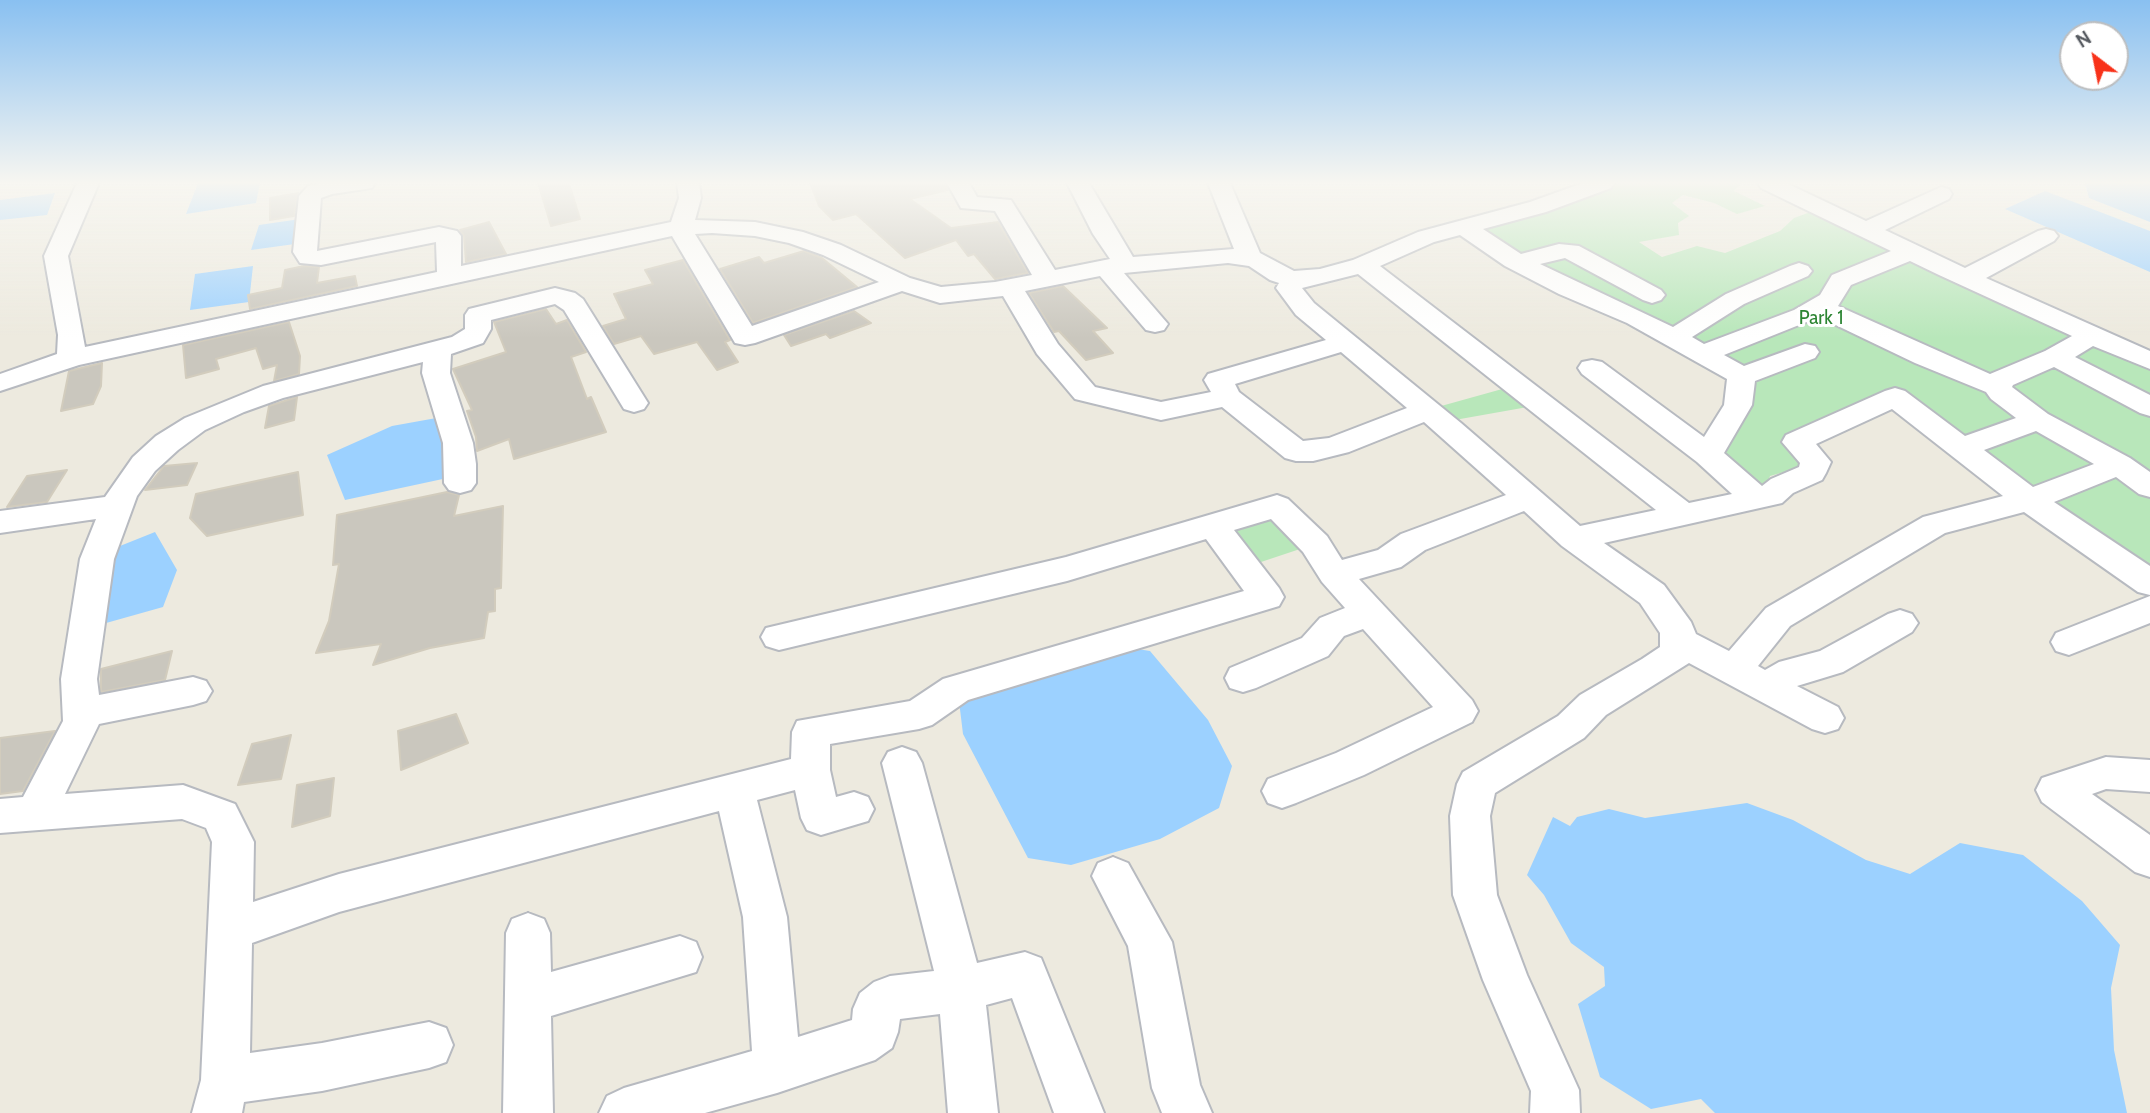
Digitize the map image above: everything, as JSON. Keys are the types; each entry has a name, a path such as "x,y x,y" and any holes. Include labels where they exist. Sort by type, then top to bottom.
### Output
{"street":[{"path":"65,235 56,256 71,335 71,358"},
{"path":"307,235 305,252 309,258 321,258 434,235"},
{"path":"17,815 82,720 79,679 97,559 122,494 144,464 167,443 195,424 234,406 273,392 462,343 473,337 478,329 478,315 447,245 449,236 444,235"},
{"path":"0,383 71,358 650,235"},
{"path":"684,235 745,337 901,284"},
{"path":"785,235 832,250 901,284 940,295 1010,287 1116,266 1249,256 1279,275 1293,279 1321,276 1362,265 1434,235"},
{"path":"1021,235 1048,280"},
{"path":"1105,235 1116,266 1155,324"},
{"path":"1240,235 1249,256"},
{"path":"1476,235 1518,263 1568,289 1636,317 1742,376 1805,352"},
{"path":"1876,235 2092,335 2146,355"},
{"path":"1966,278 2046,236"},
{"path":"1518,263 1559,251 1570,251 1652,295"},
{"path":"1702,354 1783,325 1830,300 1841,280 1911,252"},
{"path":"542,256 634,403"},
{"path":"1362,265 1684,514"},
{"path":"1673,338 1735,299 1799,271"},
{"path":"1293,279 1289,288 1305,309 1429,410 1574,538 1652,594 1678,631 1677,653 1593,705 1571,727 1477,784 1470,816 1475,895 1506,980 1555,1090 1555,1113"},
{"path":"1010,287 1047,348 1085,393 1161,411 1228,397"},
{"path":"478,315 545,298 566,298"},
{"path":"1989,317 2024,304"},
{"path":"1818,307 1925,358 1998,387 2001,393 2038,420 2119,465 2150,487"},
{"path":"1998,387 2000,380 2055,358 2092,335"},
{"path":"1347,342 1218,380 1228,397 1296,451 1313,451 1338,445 1429,410"},
{"path":"437,349 436,373 458,443 460,483"},
{"path":"2055,358 2150,407"},
{"path":"1592,368 1708,455 1756,499"},
{"path":"1708,455 1738,405 1742,376"},
{"path":"1574,538 1771,496 1782,486 1811,473 1816,461 1797,442 1895,397 2029,500 2150,583"},
{"path":"1961,448 2038,420"},
{"path":"1749,678 1778,617 1858,568 1934,525 2029,500 2119,465"},
{"path":"1334,574 1388,559 1413,542 1529,498"},
{"path":"0,523 117,506"},
{"path":"779,637 1067,569 1277,506 1315,544 1334,574 1459,711 1350,764 1282,791"},
{"path":"854,809 821,818 810,770 811,733 919,714 956,689 1267,597 1213,525"},
{"path":"2069,642 2150,609"},
{"path":"1243,678 1315,647 1332,627 1369,612"},
{"path":"1749,678 1830,662 1900,623"},
{"path":"1678,641 1825,718"},
{"path":"81,713 192,691"},
{"path":"902,763 961,989 973,1113"},
{"path":"230,930 339,893 810,770"},
{"path":"2150,776 2106,773 2056,790 2150,859"},
{"path":"734,790 765,917 777,1069"},
{"path":"17,815 183,802 221,816 233,842 221,1097 322,1067 429,1045"},
{"path":"1113,876 1150,942 1177,1088 1187,1113"},
{"path":"528,933 528,1113"},
{"path":"527,1001 680,957"},
{"path":"624,1113 858,1043 875,1032 876,1009 890,998 961,989 1025,973 1079,1113"}],"green space":[{"name":"Park 1","path":"1484,235 1679,235 1639,242 1662,257 1697,246 1725,253 1770,235 1870,235 2150,365 2150,577 1895,391 1784,436 1806,461 1798,468 1770,476 1766,487 1759,493 1719,455 1750,388"},
{"path":"1513,386 1539,405 1449,421 1434,408"},
{"path":"1277,506 1315,544 1249,566 1213,525"}],"water":[{"path":"256,235 297,235 295,244 251,250"},
{"path":"2065,235 2150,235 2150,272"},
{"path":"253,266 249,302 190,310 195,274"},
{"path":"442,417 452,477 345,500 327,455 392,426"},
{"path":"155,532 177,570 163,607 99,625 105,552"},
{"path":"1125,647 1150,651 1208,720 1232,766 1219,808 1160,839 1071,865 1028,858 963,734 959,701"},
{"path":"1747,803 1793,820 1866,860 1910,874 1960,843 2023,855 2082,901 2120,945 2111,988 2114,1050 2127,1113 1715,1113 1701,1099 1651,1109 1600,1077 1578,1004 1605,986 1604,967 1571,943 1544,895 1527,875 1553,817 1570,826 1577,817 1609,809 1645,818"}],"building":[{"path":"496,235 506,254 466,262 464,236"},
{"path":"879,235 1006,235 1028,273 995,279 974,254 968,256 956,240 905,258"},
{"path":"804,251 822,258 857,287 753,323 720,269 759,257 764,263"},
{"path":"683,260 730,340 725,342 738,362 717,370 697,342 654,354 641,336 614,344 603,326 626,319 614,294 653,284 645,270"},
{"path":"304,266 319,267 317,283 355,276 357,286 250,309 248,295 282,288 285,270"},
{"path":"1063,286 1107,328 1093,331 1113,353 1086,360 1059,331 1054,332 1029,293"},
{"path":"546,309 556,324 567,320 586,352 571,357 587,399 591,397 606,432 514,459 509,439 477,451 476,437 467,411 472,410 453,369 506,352 494,322"},
{"path":"854,311 871,323 830,338 826,334 791,346 784,335"},
{"path":"289,322 300,356 299,374 274,381 277,365 263,369 256,348 216,359 219,369 186,378 183,345"},
{"path":"102,363 101,386 93,404 61,411 69,371"},
{"path":"297,397 294,420 265,428 269,406"},
{"path":"197,463 187,485 145,490 164,466"},
{"path":"67,470 47,502 7,507 27,476"},
{"path":"298,472 303,515 207,536 190,518 196,494"},
{"path":"447,492 459,495 454,516 503,506 501,588 495,589 495,611 488,612 484,638 430,648 373,665 381,644 316,653 329,621 339,564 333,565 337,515"},
{"path":"172,651 165,680 101,692 101,669"},
{"path":"456,714 468,743 401,770 398,731"},
{"path":"55,731 23,791 0,794 0,738"},
{"path":"291,735 281,779 238,785 252,744"},
{"path":"334,778 330,816 292,827 297,785"}]}
